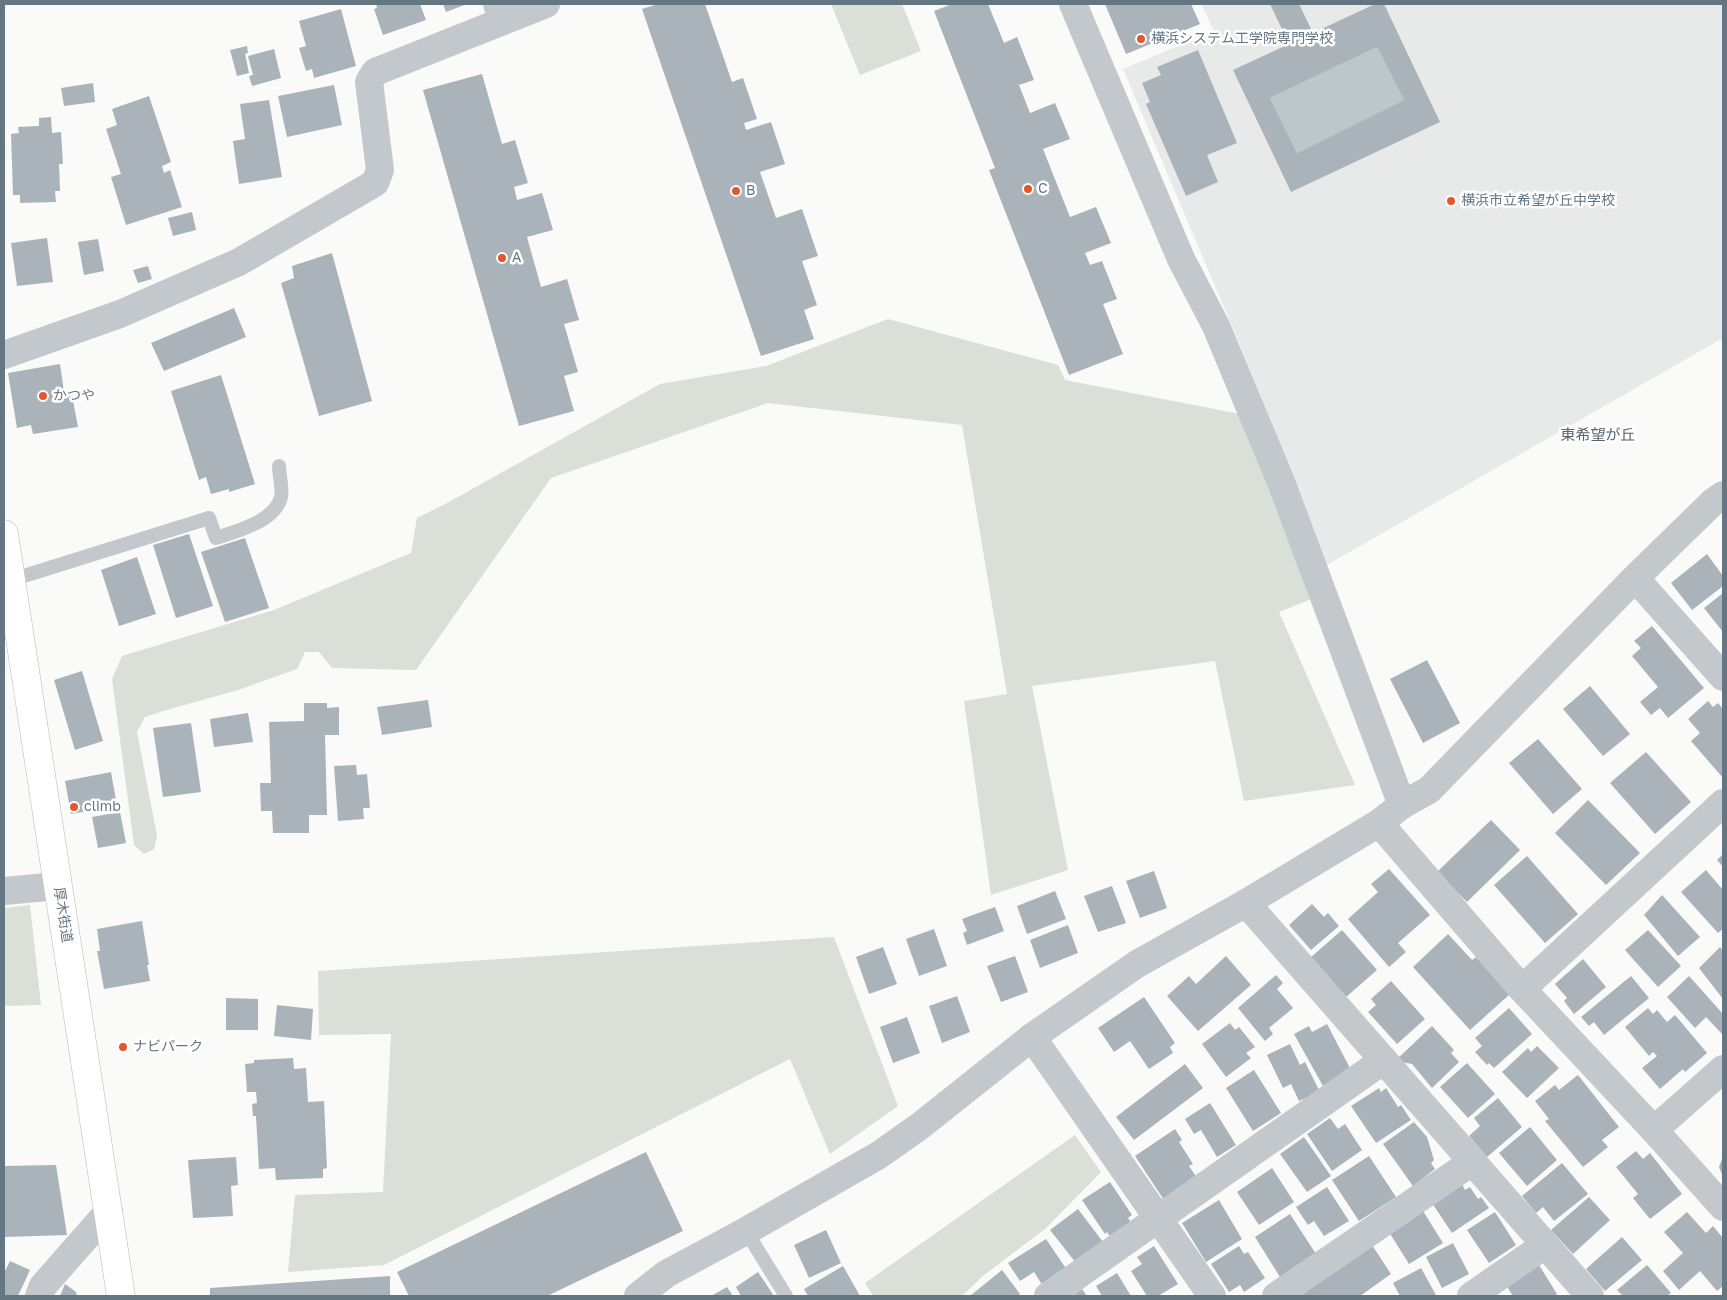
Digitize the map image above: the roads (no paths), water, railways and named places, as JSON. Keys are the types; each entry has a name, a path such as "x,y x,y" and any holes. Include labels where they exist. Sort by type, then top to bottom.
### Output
{"main road":[{"name":"厚木街道","path":"4,534 121,1296"}],"street":[{"path":"4,355 120,314 239,262 375,183 380,170 369,82 375,72 500,12 546,4"},
{"path":"1073,4 1181,259 1216,326 1281,482 1402,805"},
{"path":"638,1296 666,1274 879,1155 920,1126 1032,1037 1137,964 1379,823 1402,805 1428,790 1635,578 1713,502 1723,495"},
{"path":"1635,578 1723,676"},
{"path":"1522,989 1723,803"},
{"path":"1379,823 1522,989 1723,1207"},
{"path":"4,891 58,886"},
{"path":"1246,902 1590,1296"},
{"path":"1032,1037 1212,1296"},
{"path":"1048,1296 1384,1060"},
{"path":"1654,1130 1723,1069"},
{"path":"1276,1296 1472,1162"},
{"path":"39,1296 43,1286 109,1211"},
{"path":"1471,1296 1545,1245"}],"lane":[{"path":"11,580 208,518 216,538 259,523 274,510 281,498 279,466"},
{"path":"746,1231 786,1296"}],"place":[{"name":"横浜システム工学院専門学校","path":"1141,39"},
{"name":"C","path":"1028,189"},
{"name":"B","path":"736,191"},
{"name":"横浜市立希望が丘中学校","path":"1451,201"},
{"name":"A","path":"502,258"},
{"name":"かつや","path":"43,396"},
{"name":"climb","path":"74,807"},
{"name":"ナビパーク","path":"123,1047"}],"district":[{"name":"東希望が丘","path":"1598,435"}]}
